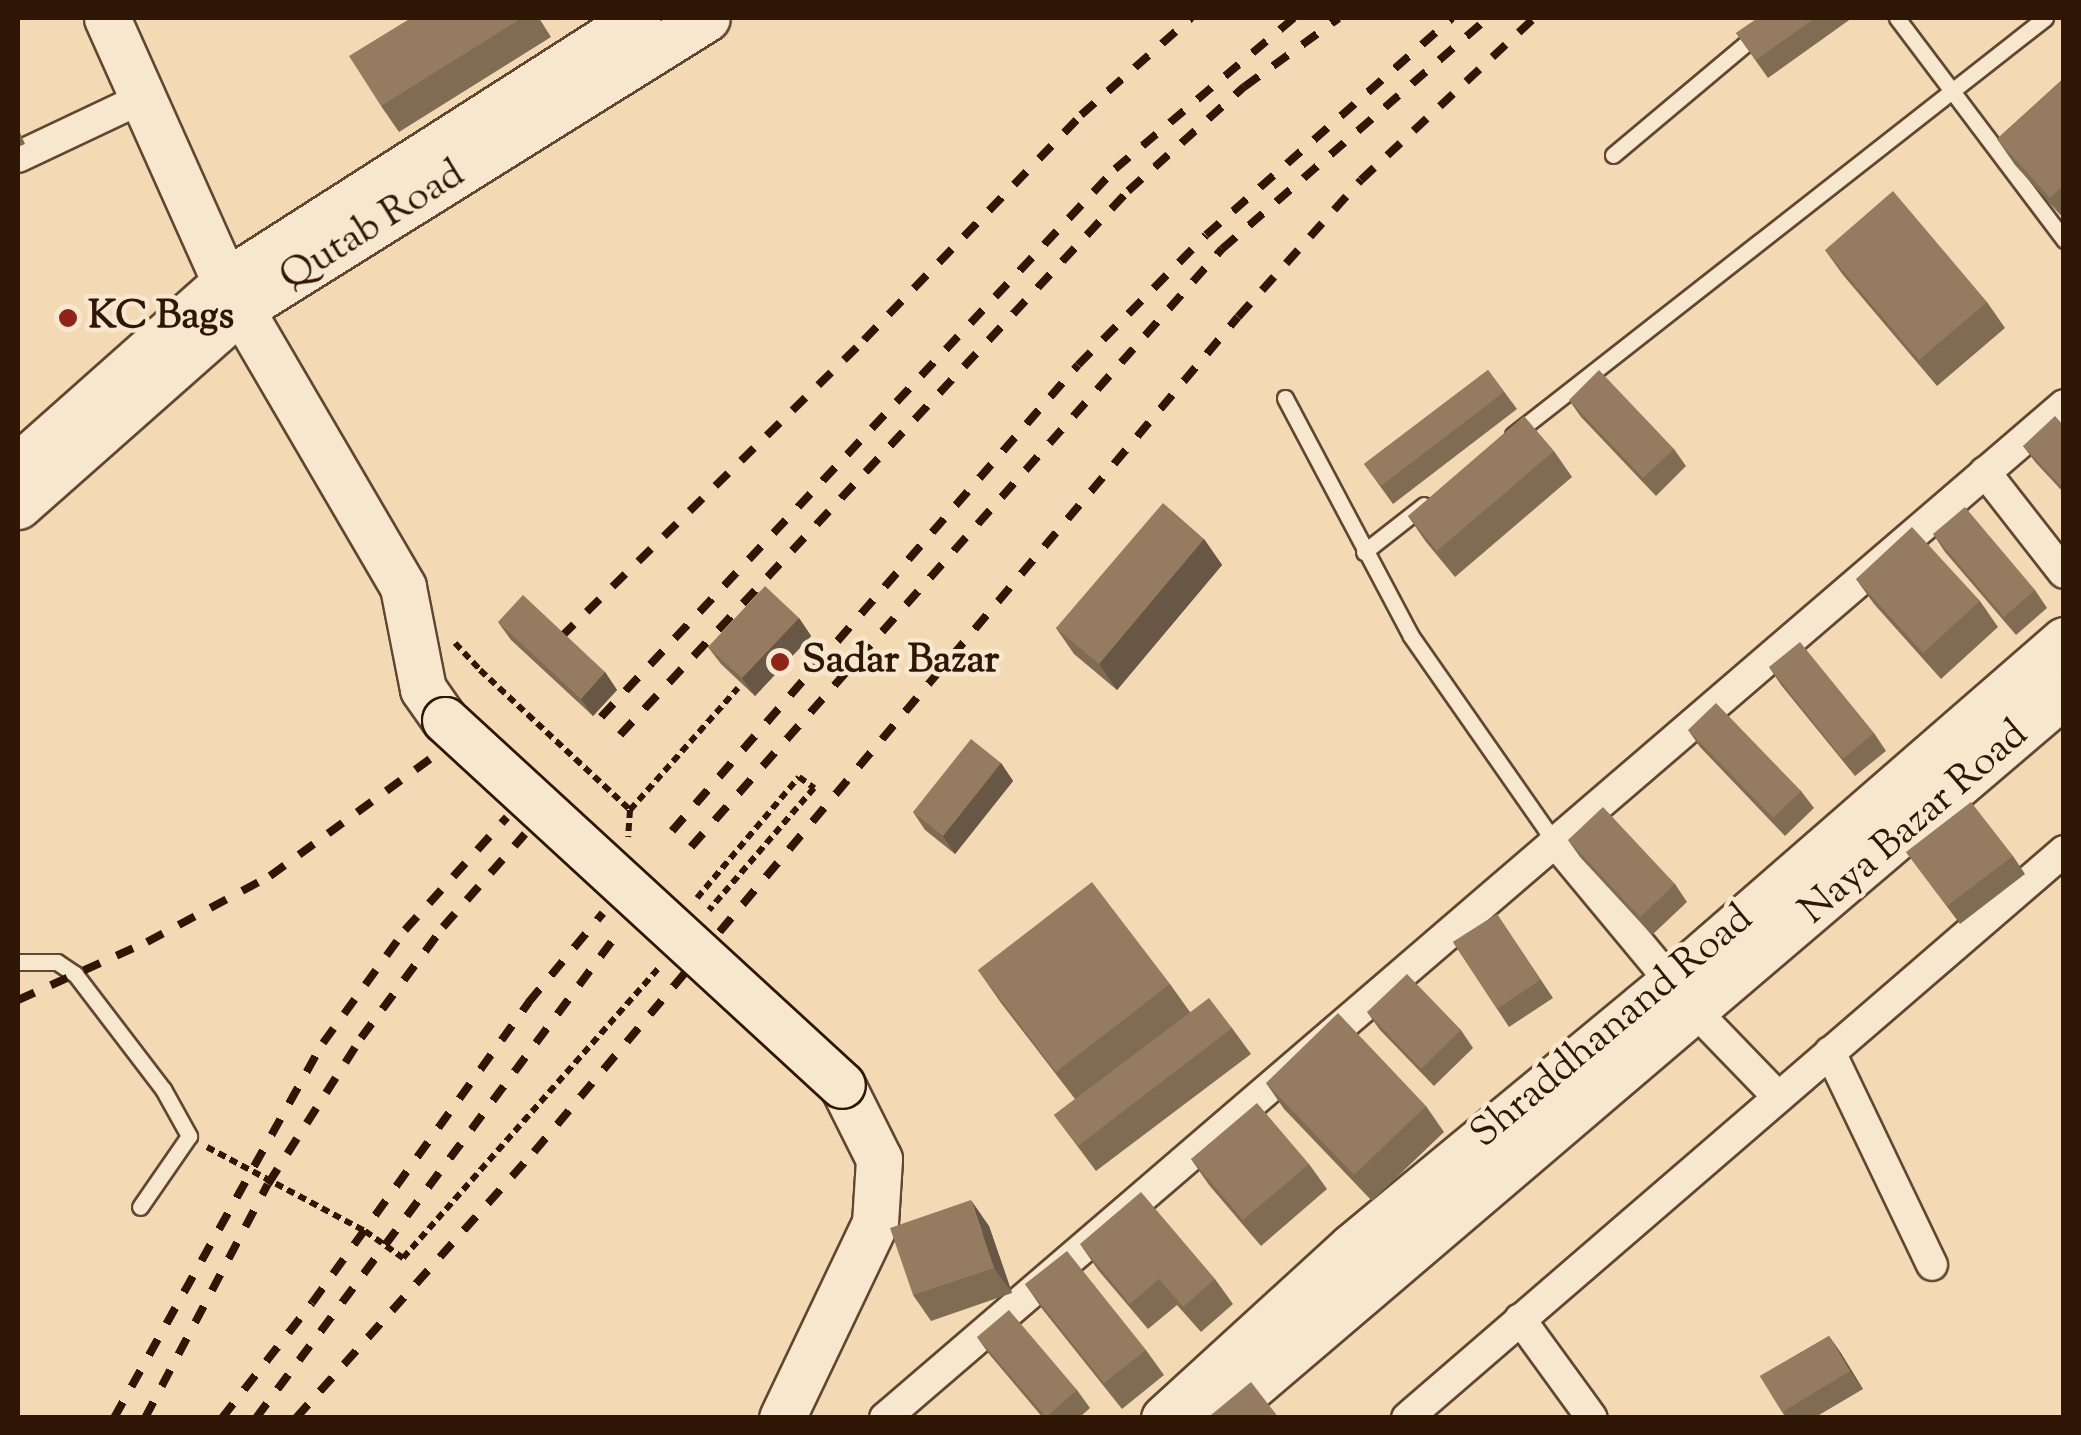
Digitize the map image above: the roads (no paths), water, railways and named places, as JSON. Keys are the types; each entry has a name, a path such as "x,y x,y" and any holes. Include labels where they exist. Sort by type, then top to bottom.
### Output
{"street":[{"path":"106,18 233,296 403,588 423,689 444,720 842,1085 878,1159 875,1223 782,1418"},
{"name":"Qutab Road","path":"18,466 233,296 638,18"},
{"name":"Qutab Road","path":"18,506 233,296 707,18"},
{"path":"18,157 143,98"},
{"path":"885,1418 2064,405"},
{"path":"1985,472 2064,572"},
{"name":"Shraddhanand Road","path":"1164,1418 1351,1247 1684,998 2064,640"},
{"name":"Naya Bazar Road","path":"1215,1418 1684,998 2064,694"},
{"path":"1554,841 1684,998 1778,1098"},
{"path":"1407,1418 2064,851"},
{"path":"1830,1052 1932,1265"},
{"path":"1520,1319 1592,1418"}],"lane":[{"path":"1613,154 1776,18"},
{"path":"1897,18 2064,240"},
{"path":"1502,443 2045,18"},
{"path":"1285,398 1364,552 1474,735 1554,841"},
{"path":"1364,552 1441,492"},
{"path":"18,962 57,962 75,974 163,1088 189,1136 140,1207"}],"railway":[{"path":"561,637 864,340 1081,115 1191,18"},
{"path":"601,717 1115,169 1294,18"},
{"path":"620,735 1128,191 1244,87 1339,18"},
{"path":"672,831 1078,365 1206,235 1452,18"},
{"path":"691,847 1222,249 1488,18"},
{"path":"296,1418 534,1152 1238,317 1361,180 1534,18"},
{"path":"18,1000 147,942 270,876 438,753"},
{"path":"114,1418 323,1043 405,930 507,817"},
{"path":"145,1418 268,1184 361,1038 443,927 525,834"},
{"path":"222,1418 312,1303 528,1003 603,913"},
{"path":"256,1418 621,929"}],"place":[{"name":"KC Bags","path":"68,318"},
{"name":"Sadar Bazar","path":"780,662"}]}
